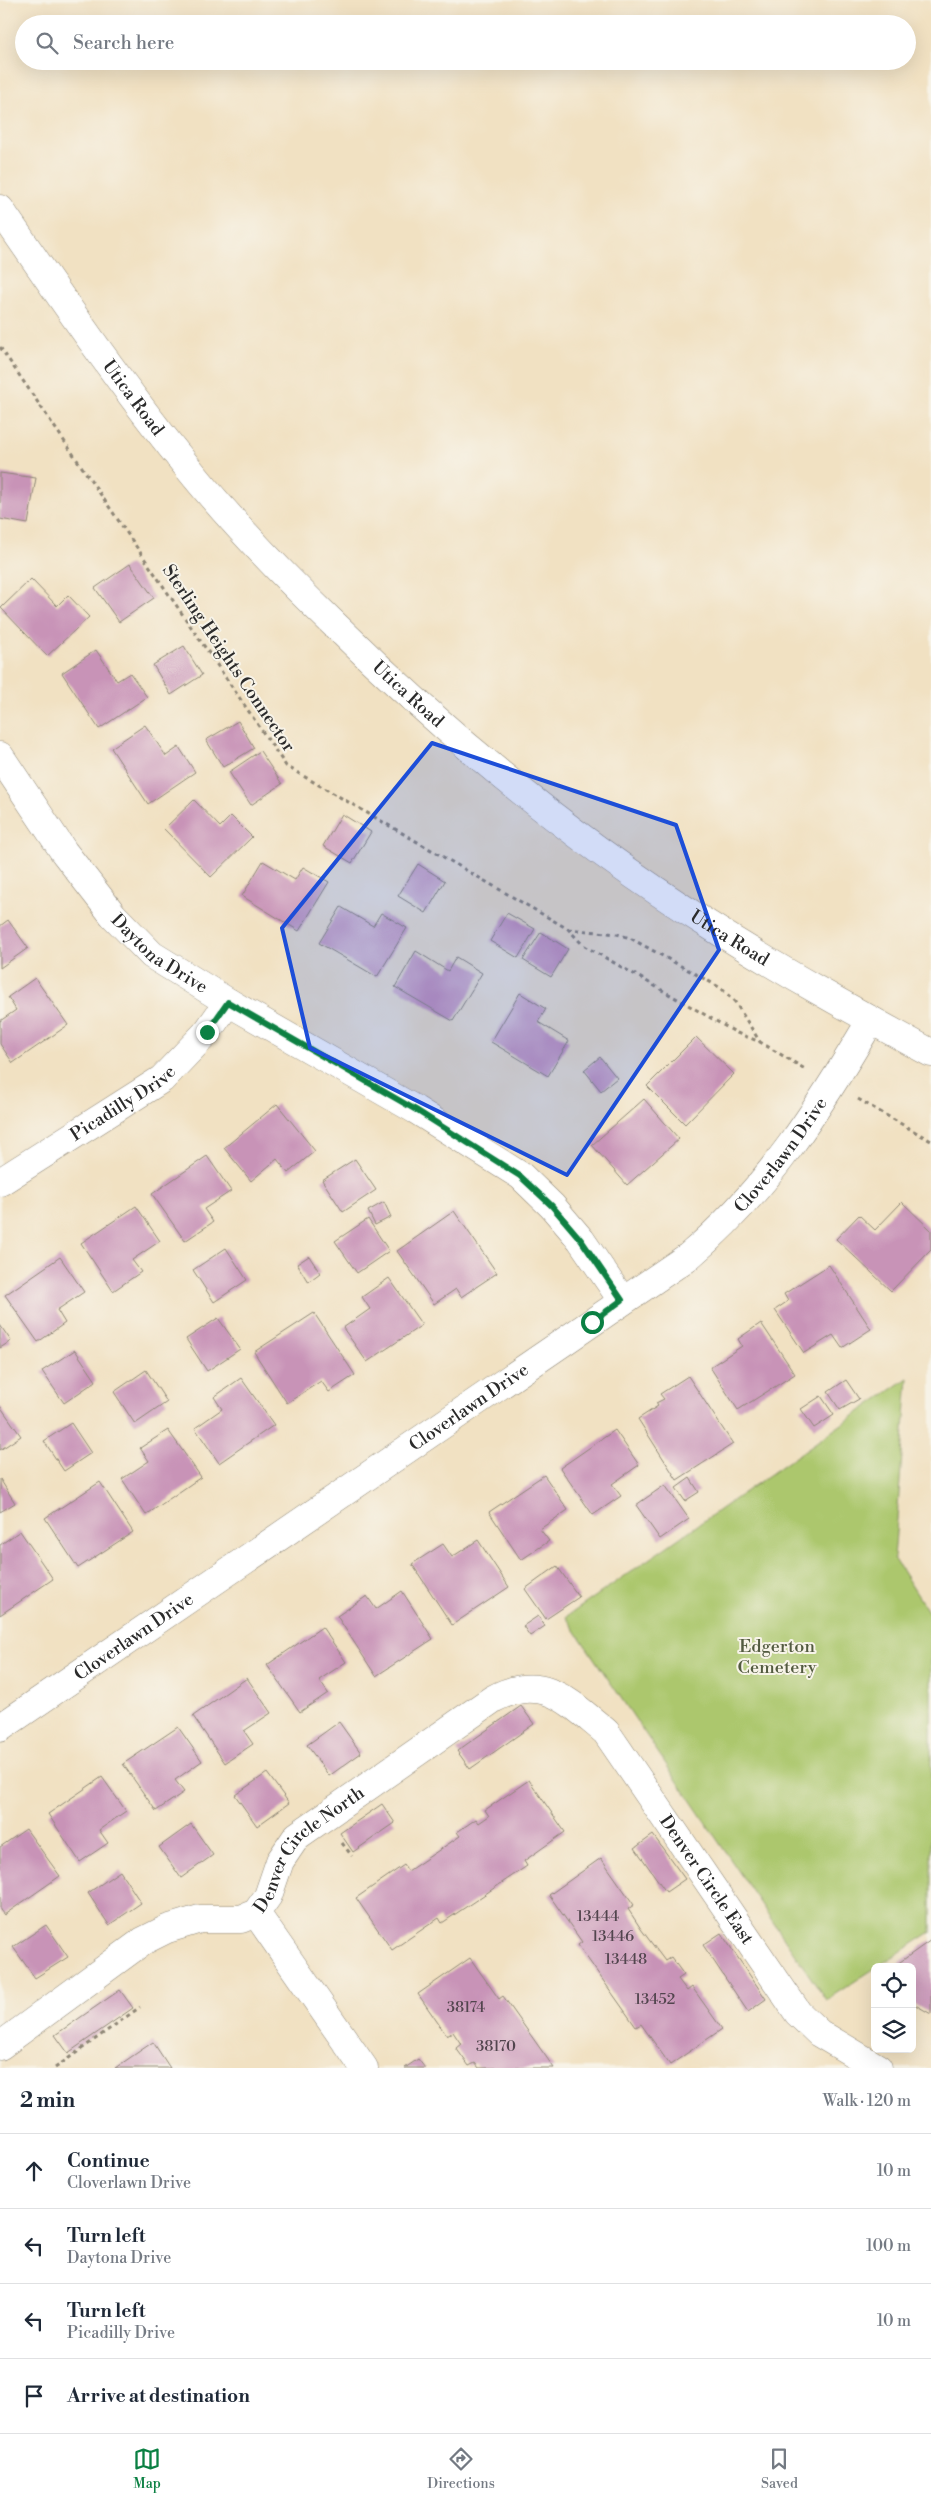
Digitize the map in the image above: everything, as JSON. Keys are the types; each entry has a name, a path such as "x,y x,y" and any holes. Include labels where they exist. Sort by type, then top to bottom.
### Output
{"street":[{"name":"Utica Road","path":"0,208 100,354 157,430 209,493 273,565 384,673 475,753 563,824 632,873 710,926 931,1053"},
{"name":"Daytona Drive","path":"0,756 64,852 113,915 152,955 228,1002 416,1110 520,1176 552,1206 581,1240 622,1300"},
{"name":"Picadilly Drive","path":"0,1182 162,1078 207,1032 228,1002"},
{"name":"Cloverlawn Drive","path":"0,1728 622,1300 689,1256 719,1231 754,1195 833,1084 871,1020"},
{"name":"Denver Circle North","path":"0,2046 143,1941 167,1929 200,1919 241,1919 256,1913 268,1896 280,1861 296,1836 493,1699 519,1688 539,1689"},
{"name":"Denver Circle East","path":"539,1689 556,1693 569,1701 606,1732 798,2013 819,2033 878,2068"},
{"path":"256,1913 364,2068"}],"path":[{"name":"Sterling Heights Connector","path":"0,347 286,766 568,929 583,945 737,1033 760,1042 808,1071"},
{"name":"Sterling Heights Connector","path":"568,929 617,934 630,938 721,988 735,1002 760,1042"},
{"path":"855,1097 931,1141"},
{"path":"54,2068 140,2007"}],"highlighted area":[{"path":"432,743 676,825 719,950 567,1175 310,1048 282,928"}],"green space":[{"name":"Edgerton Cemetery","path":"908,1378 894,1558 931,1616 931,1932 883,1963 871,1963 871,1971 826,2000 566,1617"}],"building":[{"path":"0,473 36,478 28,524 0,519"},
{"path":"130,564 154,598 119,622 95,588"},
{"path":"31,579 57,606 68,595 89,617 47,656 1,608"},
{"path":"184,646 202,675 171,695 153,665"},
{"path":"96,650 117,681 130,673 147,697 99,729 62,673"},
{"path":"238,721 254,748 223,767 206,740"},
{"path":"145,725 166,756 179,747 195,772 148,804 111,748"},
{"path":"260,751 282,784 251,805 229,772"},
{"path":"194,800 220,827 231,816 252,837 211,877 164,829"},
{"path":"342,814 371,832 352,863 323,846"},
{"path":"263,861 295,880 303,867 329,882 299,931 242,896"},
{"path":"418,864 445,881 426,913 398,896"},
{"path":"341,907 373,926 381,913 407,928 377,977 319,943"},
{"path":"507,913 535,929 518,958 490,941"},
{"path":"8,920 28,948 0,968 0,926"},
{"path":"541,932 568,949 551,977 523,960"},
{"path":"416,951 448,971 456,957 482,973 453,1021 395,987"},
{"path":"35,978 68,1025 13,1063 0,1044 0,1021 16,1010 8,997"},
{"path":"520,993 546,1009 538,1022 569,1041 548,1076 491,1042"},
{"path":"696,1037 734,1074 685,1124 647,1086"},
{"path":"600,1057 617,1078 601,1091 584,1070"},
{"path":"644,1099 679,1139 627,1185 592,1145"},
{"path":"277,1104 315,1151 288,1173 277,1159 251,1181 224,1148"},
{"path":"207,1156 231,1191 204,1209 213,1222 185,1241 152,1194"},
{"path":"355,1159 376,1190 343,1212 322,1180"},
{"path":"384,1202 391,1217 375,1225 368,1211"},
{"path":"902,1202 931,1230 931,1250 891,1291 836,1239 859,1215 875,1230"},
{"path":"136,1206 160,1241 132,1260 141,1272 113,1291 81,1243"},
{"path":"454,1211 497,1273 461,1297 456,1289 434,1304 397,1251"},
{"path":"368,1219 389,1251 357,1273 335,1241"},
{"path":"226,1248 247,1280 214,1302 193,1270"},
{"path":"309,1256 320,1273 308,1282 297,1264"},
{"path":"60,1257 84,1292 57,1310 65,1323 38,1342 5,1295"},
{"path":"829,1265 871,1329 842,1348 833,1335 804,1353 775,1310 788,1301 784,1294"},
{"path":"389,1278 422,1325 367,1362 343,1328 370,1309 362,1297"},
{"path":"314,1313 355,1375 329,1392 321,1381 287,1403 254,1352"},
{"path":"218,1318 240,1349 207,1371 186,1339"},
{"path":"761,1323 795,1374 738,1410 710,1367 742,1346 738,1339"},
{"path":"0,1325 11,1341 0,1348"},
{"path":"75,1350 96,1381 64,1403 42,1371"},
{"path":"146,1370 167,1402 135,1424 114,1392"},
{"path":"688,1376 733,1444 677,1480 638,1419 658,1406 656,1403 664,1399 660,1394"},
{"path":"241,1378 274,1425 219,1463 195,1428 222,1409 214,1397"},
{"path":"846,1380 859,1399 840,1410 828,1392"},
{"path":"821,1396 834,1415 814,1428 801,1409"},
{"path":"0,1406 21,1436 0,1450"},
{"path":"71,1423 91,1453 64,1471 44,1441"},
{"path":"168,1430 201,1477 146,1515 122,1479 149,1461 140,1448"},
{"path":"615,1430 639,1465 612,1484 621,1496 593,1515 560,1468"},
{"path":"544,1475 568,1510 540,1529 549,1541 521,1560 489,1512"},
{"path":"690,1478 699,1492 685,1501 676,1488"},
{"path":"0,1479 15,1503 0,1512"},
{"path":"100,1482 133,1532 78,1568 45,1518"},
{"path":"665,1485 689,1519 660,1539 636,1505"},
{"path":"20,1531 53,1579 0,1615 0,1545"},
{"path":"478,1540 509,1587 452,1625 412,1564 443,1544 452,1557"},
{"path":"557,1566 579,1597 546,1619 525,1589"},
{"path":"402,1591 433,1639 376,1676 337,1616 367,1596 376,1609"},
{"path":"538,1616 545,1626 530,1636 523,1626"},
{"path":"322,1627 346,1662 319,1680 328,1693 300,1712 267,1665"},
{"path":"247,1678 271,1713 244,1731 253,1744 225,1763 193,1716"},
{"path":"521,1706 534,1724 470,1769 457,1751"},
{"path":"339,1722 361,1753 329,1776 307,1745"},
{"path":"178,1727 202,1761 175,1780 184,1792 156,1811 123,1764"},
{"path":"267,1773 289,1803 257,1826 235,1795"},
{"path":"102,1777 126,1811 99,1830 108,1843 80,1862 48,1814"},
{"path":"529,1780 565,1832 524,1861 527,1866 442,1923 439,1918 392,1950 356,1898 404,1865 408,1871 460,1836 457,1832 476,1819 479,1823 489,1816 485,1810"},
{"path":"382,1804 395,1823 353,1852 340,1833"},
{"path":"191,1824 213,1855 181,1878 159,1847"},
{"path":"26,1829 60,1876 4,1915 0,1910 0,1847"},
{"path":"653,1835 685,1879 666,1892 635,1848"},
{"path":"601,1858 634,1905 628,1909 641,1929 665,1961 671,1957 684,1975 678,1979 687,1991 692,1987 722,2029 670,2065 641,2024 636,2027 578,1945 582,1942 549,1895"},
{"path":"120,1871 141,1903 109,1925 88,1893"},
{"path":"46,1925 68,1957 35,1978 13,1947"},
{"path":"721,1933 766,1999 748,2012 703,1945"},
{"path":"931,1940 931,2014 916,2005 916,1963 899,1963"},
{"path":"470,1958 499,1999 503,1996 554,2068 479,2068 475,2063 469,2066 456,2048 461,2044 453,2032 447,2036 418,1994"},
{"path":"120,1990 133,2008 68,2053 55,2035"},
{"path":"153,2042 170,2068 115,2068"},
{"path":"418,2059 425,2068 405,2068"}],"route":[{"path":"207,1032 228,1002 416,1110 520,1176 552,1206 581,1240 622,1300 592,1322"}]}
